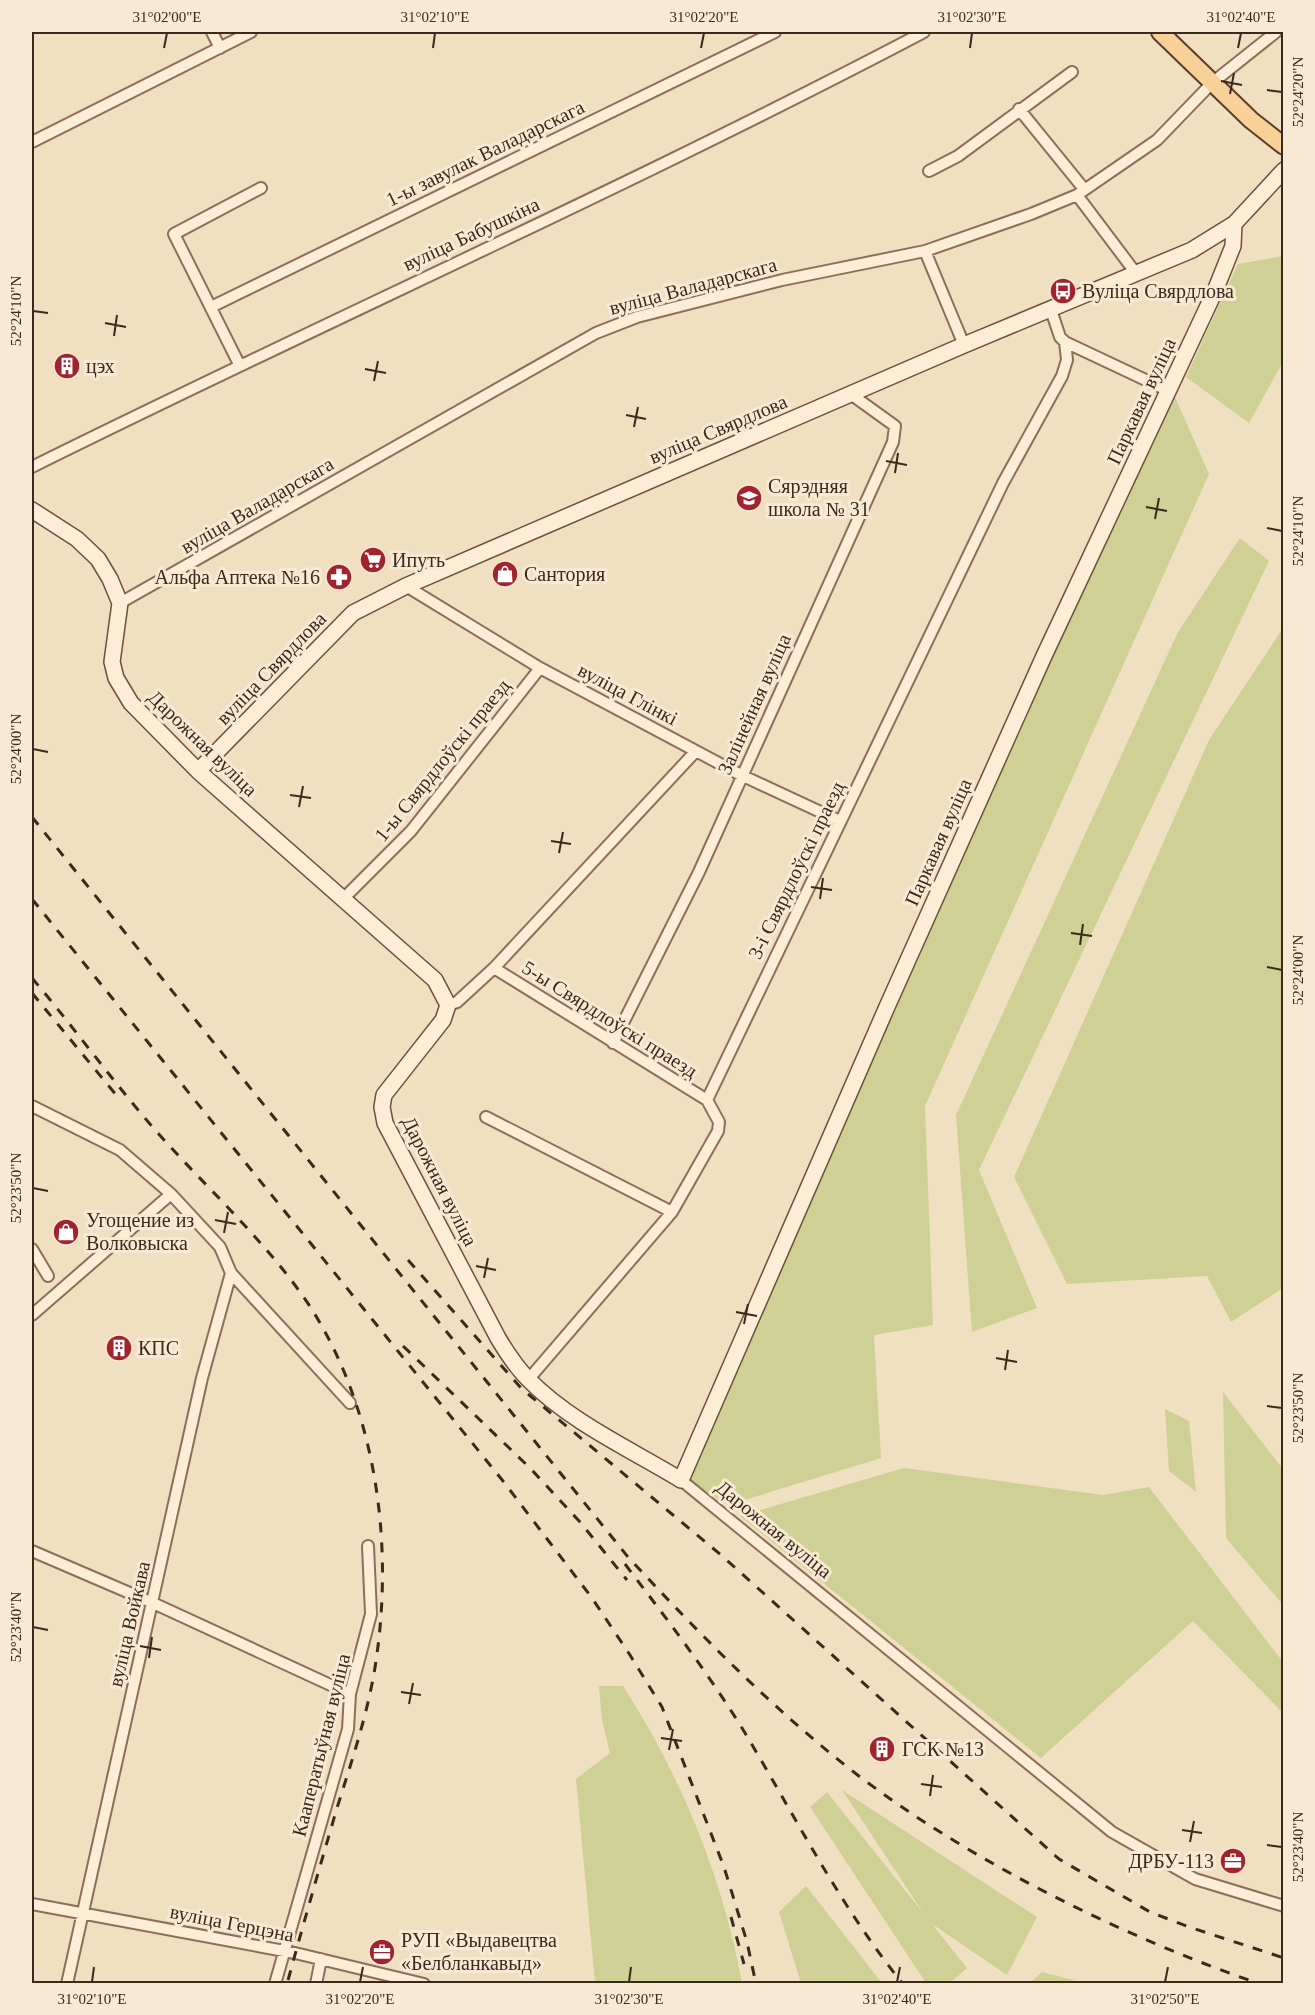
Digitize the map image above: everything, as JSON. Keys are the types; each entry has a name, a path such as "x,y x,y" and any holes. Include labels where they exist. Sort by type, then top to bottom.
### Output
{"main road":[{"path":"1160,32 1251,120 1284,146"}],"street":[{"path":"212,32 220,48"},
{"path":"32,142 251,32"},
{"name":"1-ы завулак Валадарскага","path":"211,307 775,32"},
{"name":"вуліца Бабушкіна","path":"32,467 239,364 781,107 924,32"},
{"name":"вуліца Валадарскага","path":"120,603 596,333 637,317 771,283 925,251 1031,214 1080,192 1157,140 1212,83 1276,32"},
{"path":"929,171 958,156 1072,72"},
{"path":"1019,109 1135,272"},
{"name":"вуліца Свярдлова","path":"198,771 353,613 406,586 964,345 1192,250 1234,224 1284,170"},
{"path":"239,364 174,234 261,188"},
{"name":"Паркавая вуліца","path":"681,1480 1044,656 1215,291 1233,246 1234,224"},
{"path":"925,251 964,345"},
{"path":"1051,310 1060,337 1065,342 1169,391"},
{"name":"3-і Свярдлоўскі праезд","path":"707,1100 1003,483 1062,376 1067,360 1065,342"},
{"name":"Залінейная вуліца","path":"613,1043 699,872 896,434 896,426 852,395"},
{"path":"32,510 77,539 98,559 120,603"},
{"name":"вуліца Глінкі","path":"406,586 540,668 741,775 840,821"},
{"name":"Дарожная вуліца","path":"120,603 112,662 116,678 131,703 198,771 435,980 448,1005 443,1020 384,1095 382,1107 385,1123 498,1338 528,1380 564,1410 681,1480 1113,1832 1196,1879 1284,1906"},
{"name":"1-ы Свярдлоўскі праезд","path":"344,898 411,831 540,668"},
{"path":"448,1005 457,1002 494,968 696,751"},
{"name":"5-ы Свярдлоўскі праезд","path":"494,968 707,1100"},
{"path":"528,1380 672,1212 718,1131 719,1122 707,1100"},
{"path":"32,1106 120,1150 171,1194 220,1247 231,1273 350,1403"},
{"path":"486,1117 672,1212"},
{"path":"32,1315 171,1194"},
{"path":"32,1250 48,1276"},
{"name":"вуліца Войкава","path":"67,1983 202,1378 231,1273"},
{"name":"Кааператыўная вуліца","path":"275,1983 348,1729 351,1694 371,1614 368,1546"},
{"path":"32,1551 153,1603 351,1694"},
{"name":"вуліца Герцэна","path":"32,1904 285,1951 424,1983"},
{"path":"316,1983 321,1959"}],"green space":[{"path":"1283,256 1283,362 1249,423 1186,377 1238,264"},
{"path":"1175,397 1209,474 925,1106 933,1325 874,1335 881,1458 728,1505 688,1479 985,799 1046,664"},
{"path":"1240,538 1269,561 979,1170 1037,1308 972,1332 956,1115 1178,632"},
{"path":"1283,628 1283,1288 1231,1322 1207,1276 1067,1284 1014,1177 1209,740"},
{"path":"1223,1392 1283,1469 1283,1605 1226,1538"},
{"path":"1165,1409 1189,1421 1196,1492 1169,1471"},
{"path":"904,1468 1103,1495 1149,1487 1283,1662 1283,1713 1193,1621 1041,1758 740,1516"},
{"path":"599,1686 623,1686 644,1720 681,1792 724,1905 742,1983 595,1983 576,1779 610,1753 602,1720"},
{"path":"842,1790 1037,1917 1007,1975 932,1924 967,1968 950,1983 926,1983 810,1807 827,1792 924,1914"},
{"path":"806,1886 882,1983 801,1983 779,1912"},
{"path":"1042,1972 1084,1983 1030,1983"}],"railway":[{"path":"32,817 628,1557 751,1683 830,1753 876,1789 980,1856 1091,1915 1148,1941 1260,1984"},
{"path":"32,899 503,1481 592,1598 662,1707 724,1867 747,1942 756,1984"},
{"path":"32,978 148,1121 260,1243 295,1286 311,1308 333,1347 351,1388 364,1431 374,1475 380,1520 381,1610 377,1654 360,1732 287,1984"},
{"path":"32,993 117,1096"},
{"path":"408,1260 522,1389 721,1555 1059,1859 1150,1912 1284,1958"},
{"path":"403,1346 530,1468 580,1522 627,1580"},
{"path":"625,1564 685,1645 742,1728 858,1923 903,1984"},
{"path":"731,1917 744,1964"}],"place":[{"name":"Вуліца Свярдлова","path":"1063,291"},
{"name":"цэх","path":"67,366"},
{"name":"Сярэдняя школа № 31","path":"749,498"},
{"name":"Ипуть","path":"373,560"},
{"name":"Сантория","path":"505,574"},
{"name":"Альфа Аптека №16","path":"339,577"},
{"name":"Угощение из Волковыска","path":"66,1232"},
{"name":"КПС","path":"119,1348"},
{"name":"ГСК №13","path":"882,1749"},
{"name":"ДРБУ-113","path":"1233,1861"},
{"name":"РУП «Выдавецтва «Белбланкавыд»","path":"382,1952"}]}
